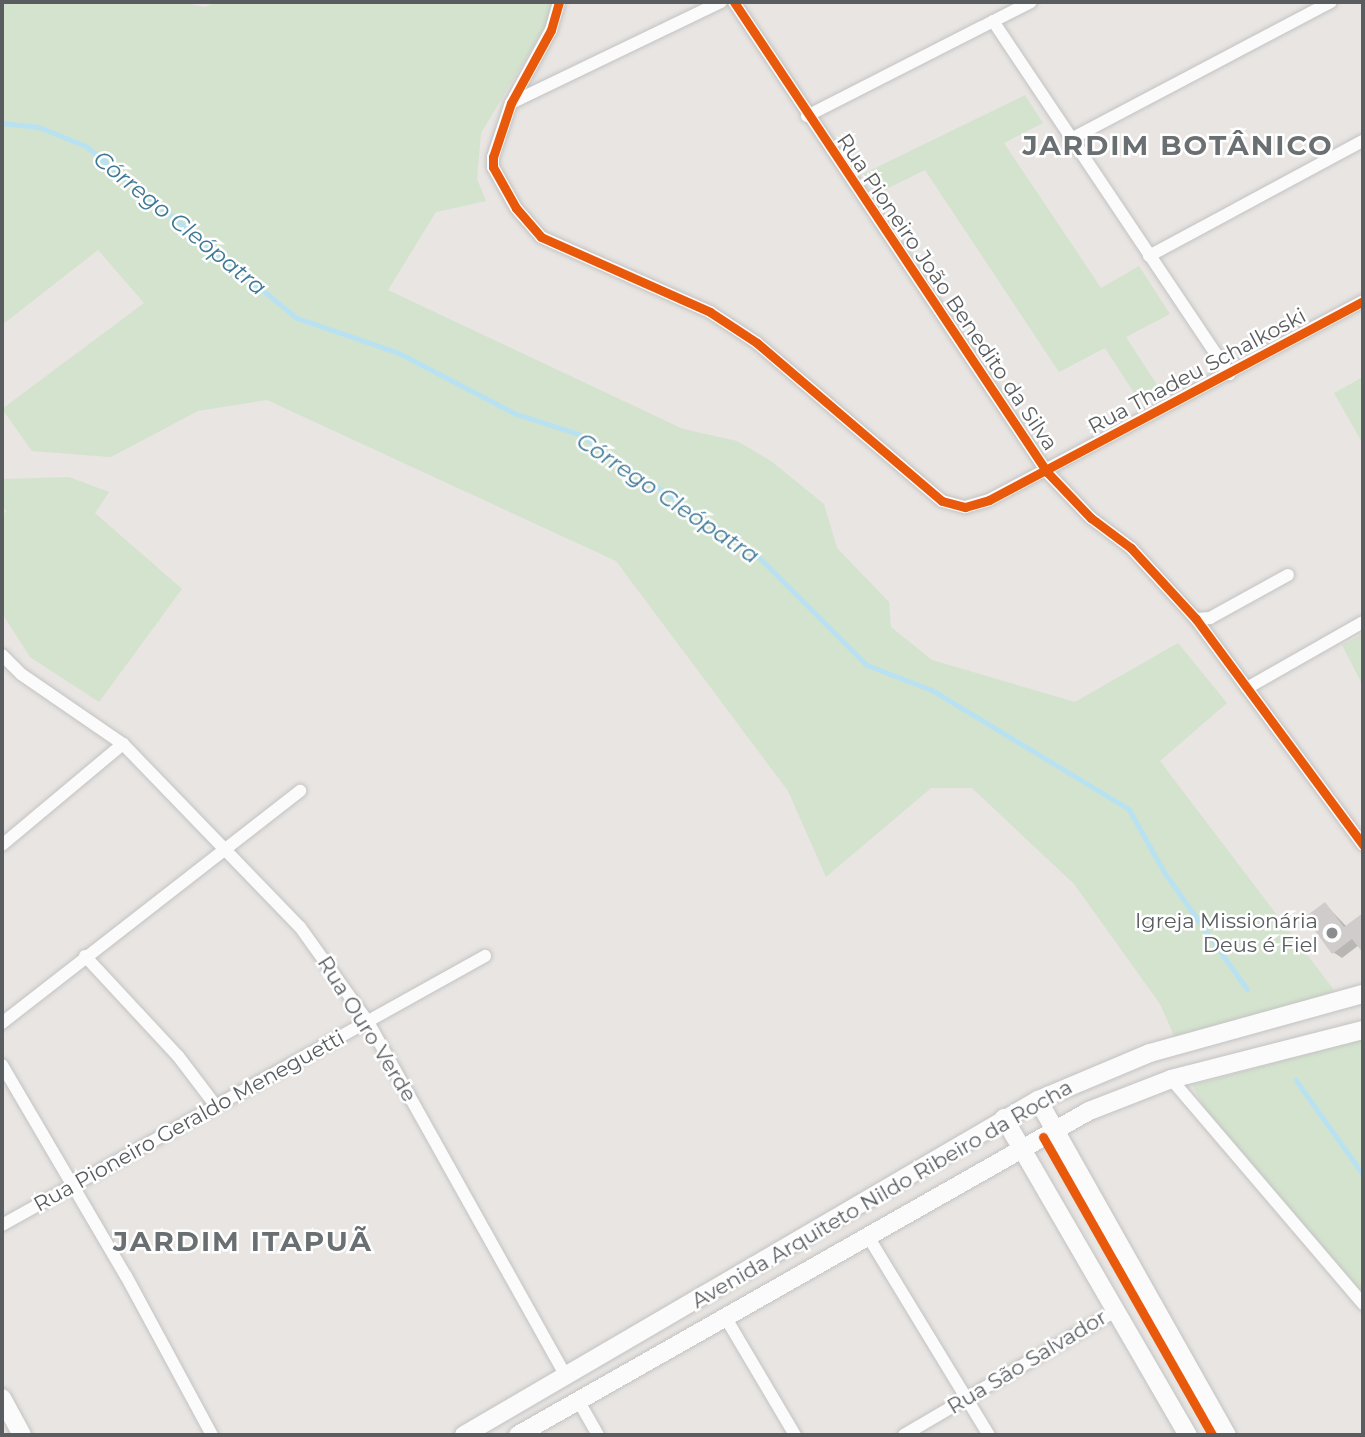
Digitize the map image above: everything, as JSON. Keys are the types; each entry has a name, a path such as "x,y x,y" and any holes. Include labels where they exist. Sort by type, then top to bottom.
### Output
{"main road":[{"name":"Avenida Arquiteto Nildo Ribeiro da Rocha","path":"464,1435 1038,1100 1150,1053 1363,994"},
{"name":"Avenida Arquiteto Nildo Ribeiro da Rocha","path":"517,1435 727,1320 1056,1130 1123,1096 1171,1079 1363,1030"},
{"path":"1038,1100 1227,1435"},
{"path":"1004,1118 1188,1435"},
{"path":"2,1398 22,1435"}],"street":[{"path":"511,103 551,30 559,2"},
{"path":"511,103 722,2"},
{"name":"Rua Pioneiro João Benedito da Silva","path":"734,2 807,116 1047,472 1091,518 1131,548 1196,619 1363,845"},
{"path":"807,116 1031,2"},
{"path":"1069,140 1331,2"},
{"path":"993,21 1069,140 1229,374"},
{"name":"Rua Thadeu Schalkoski","path":"511,103 498,135 492,167 503,190 541,237 710,312 757,343 942,501 965,507 1047,472 1363,301"},
{"path":"1149,256 1363,141"},
{"path":"1196,619 1210,618 1288,575"},
{"path":"1247,688 1363,622"},
{"name":"Rua Ouro Verde","path":"4,663 123,744 300,927 368,1022 566,1377"},
{"path":"2,845 123,744"},
{"path":"2,1023 300,790"},
{"path":"85,956 170,1046 216,1106"},
{"name":"Rua Pioneiro Geraldo Meneguetti","path":"2,1225 485,956"},
{"path":"2,1065 212,1435"},
{"path":"1171,1079 1363,1304"},
{"path":"869,1238 989,1435"},
{"name":"Rua São Salvador","path":"904,1435 1115,1311"},
{"path":"727,1320 795,1435"},
{"path":"578,1400 598,1435"}],"green space":[{"path":"2,2 179,2 205,7 217,2 552,2 547,24 481,133 477,179 486,201 436,212 388,290 683,429 737,441 771,461 824,504 837,548 889,602 891,627 932,660 1075,702 1178,643 1227,703 1160,761 1337,994 1176,1040 1160,1004 1074,884 972,788 931,788 826,877 788,791 616,561 267,400 198,411 111,457 32,451 2,409 144,303 98,250 2,325"},
{"path":"1025,95 1043,123 1004,143 1101,288 1139,266 1170,314 1126,337 1159,388 1138,399 1105,348 1059,372 925,170 876,194 863,174"},
{"path":"1363,377 1363,444 1334,393"},
{"path":"69,477 109,492 95,513 182,589 99,702 30,657 2,613 2,515 7,511 2,506 2,479"},
{"path":"1363,634 1363,686 1342,645"},
{"path":"1363,1039 1363,1297 1212,1122 1192,1085"}],"building":[{"name":"Igreja Missionária Deus é Fiel","path":"1325,902 1344,927 1363,913 1363,953 1352,939 1332,954 1305,917"}],"waterway":[{"name":"Córrego Cleópatra","path":"2,123 39,127 86,146 297,318 399,353 516,414 579,434 754,552 867,665 932,690 1129,809 1165,873 1247,989"},
{"name":"Córrego Cleópatra","path":"1296,1080 1363,1174"}],"cycle path":[{"path":"559,2 551,30 511,103 493,157 493,167 516,208 541,237 710,312 757,343 942,501 965,507 989,500 1363,301"},
{"path":"734,2 1047,472 1091,518 1131,548 1196,619 1363,845"},
{"path":"1043,1137 1212,1435"}],"place":[{"name":"Igreja Missionária Deus é Fiel","path":"1332,933"}],"district":[{"name":"JARDIM BOTÂNICO","path":"1178,145"},
{"name":"JARDIM ITAPUÃ","path":"243,1241"}]}
